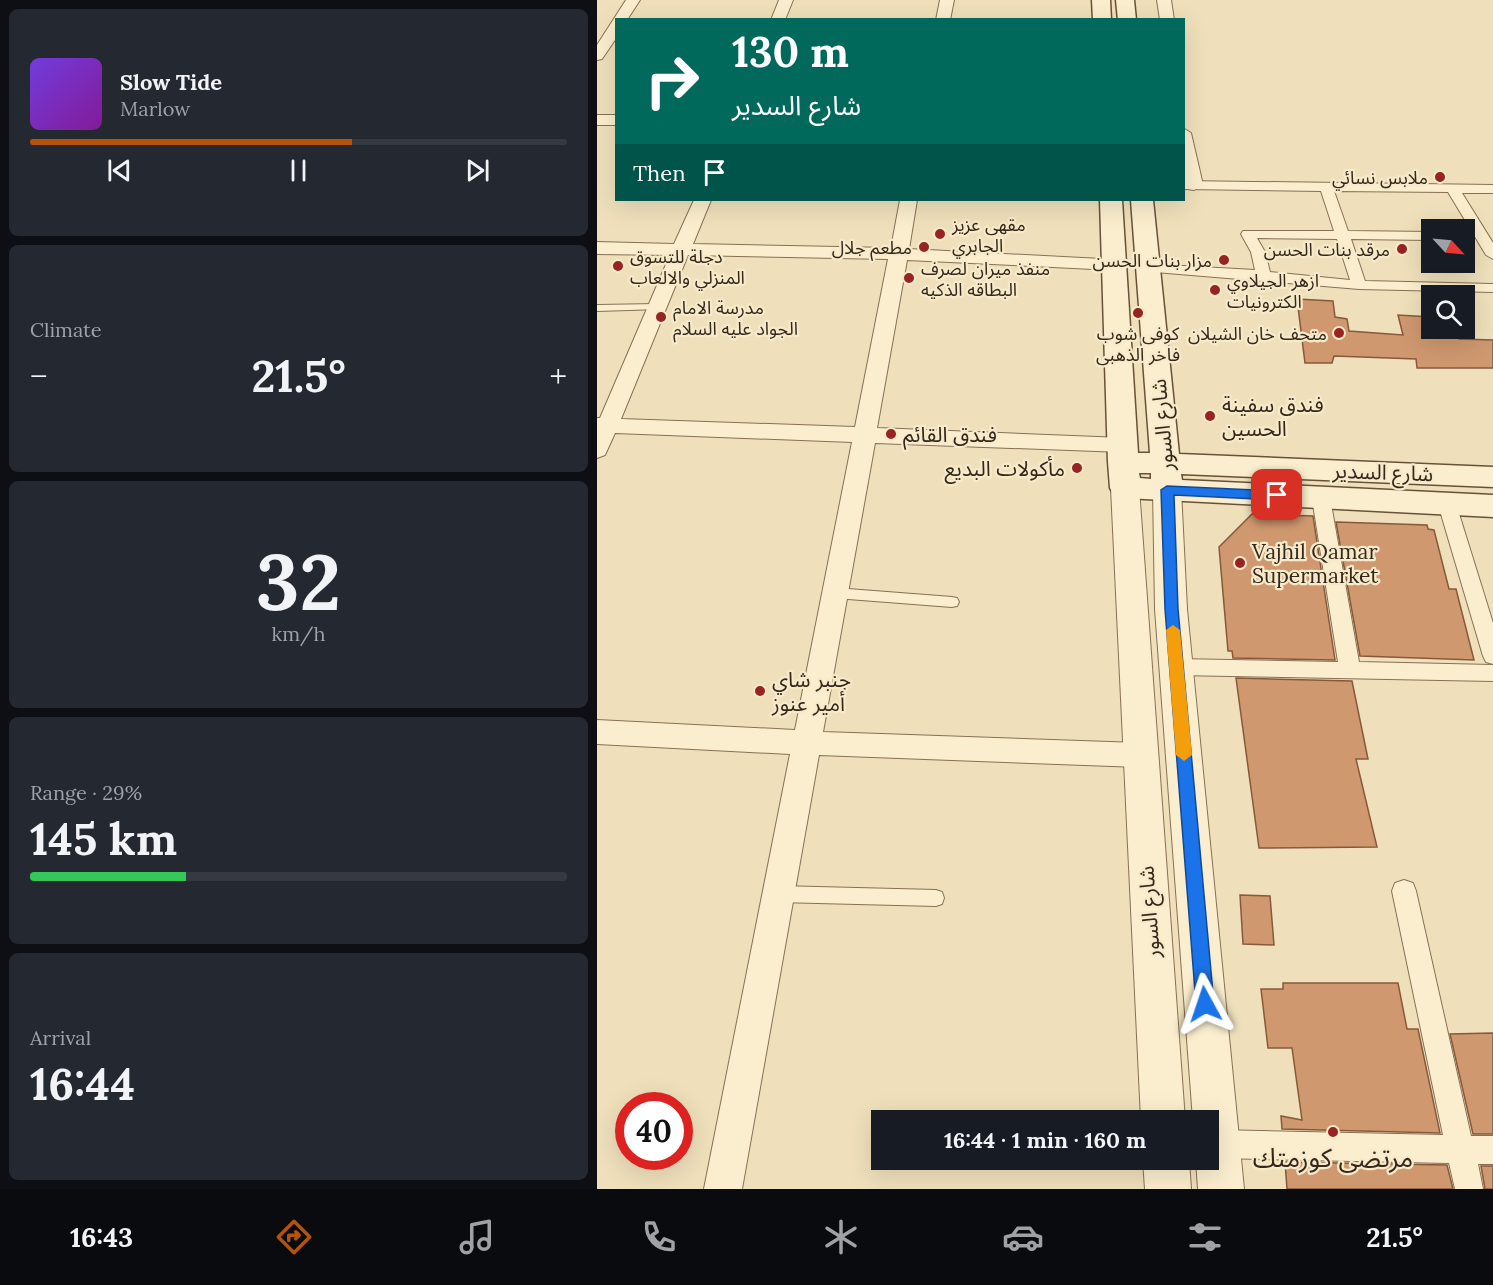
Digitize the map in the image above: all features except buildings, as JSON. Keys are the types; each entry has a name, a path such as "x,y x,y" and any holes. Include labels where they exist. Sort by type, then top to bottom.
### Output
{"main road":[{"path":"1101,0 1102,18"},
{"path":"1125,0 1127,18"},
{"name":"شارع السور","path":"1111,201 1124,465"},
{"name":"شارع السور","path":"1142,201 1166,477"},
{"path":"1124,465 1166,477"},
{"name":"شارع السدير","path":"1166,477 1493,477"},
{"name":"شارع السدير","path":"1166,477 1321,498 1493,506"}],"street":[{"path":"621,18 633,0"},
{"path":"779,18 786,0"},
{"path":"943,18 947,0"},
{"path":"1164,0 1167,18"},
{"path":"597,25 615,25"},
{"path":"597,56 615,28"},
{"path":"597,120 615,120"},
{"path":"1185,151 1189,185 1493,189"},
{"path":"1326,187 1359,285"},
{"path":"1453,189 1487,236 1493,255"},
{"path":"597,450 602,426 657,307 702,201"},
{"path":"723,1189 909,201"},
{"path":"1263,275 1258,252 1248,234 1421,236"},
{"path":"597,248 899,254 1114,264"},
{"path":"1148,267 1263,275 1359,285 1493,288"},
{"path":"602,426 865,436 1124,465"},
{"name":"شارع السور","path":"1124,465 1139,755 1162,1110"},
{"name":"شارع السور","path":"1166,477 1171,609 1214,1110"},
{"path":"1321,498 1350,670"},
{"path":"1447,504 1493,656"},
{"path":"1131,610 1171,609"},
{"path":"1176,667 1493,673"},
{"path":"597,732 807,743 1139,755"},
{"path":"1404,891 1469,1189"},
{"path":"1219,1144 1493,1150"},
{"name":"شارع السور","path":"1219,1166 1221,1189"},
{"path":"1167,1170 1168,1189"}],"lane":[{"path":"597,308 657,307"},
{"path":"835,593 952,602"},
{"path":"778,894 936,898"}],"slow traffic":[{"path":"1173,630 1184,755"}],"place":[{"name":"ملابس نسائي","path":"1440,177"},
{"name":"مقهى عزيز الجابري","path":"940,234"},
{"name":"مطعم جلال","path":"924,247"},
{"name":"مرقد بنات الحسن","path":"1402,249"},
{"name":"مزار بنات الحسن","path":"1224,260"},
{"name":"دجلة للتسوق المنزلي والالعاب","path":"618,266"},
{"name":"منفذ ميران لصرف البطاقه الذكيه","path":"909,278"},
{"name":"ازهر الجيلاوي الكترونيات","path":"1215,290"},
{"name":"کوفی شوب فاخر الذهبی","path":"1138,313"},
{"name":"مدرسة الامام الجواد عليه السلام","path":"661,317"},
{"name":"متحف خان الشيلان","path":"1339,333"},
{"name":"فندق سفينة الحسين","path":"1210,416"},
{"name":"فندق القائم","path":"891,434"},
{"name":"مأكولات البديع","path":"1077,468"},
{"name":"Vajhil Qamar Supermarket","path":"1240,563"},
{"name":"جنبر شاي أمير عنوز","path":"760,691"},
{"name":"مرتضى كوزمتك","path":"1333,1132"}],"route":[{"path":"1205,1004 1171,609 1167,490 1277,495"}]}
